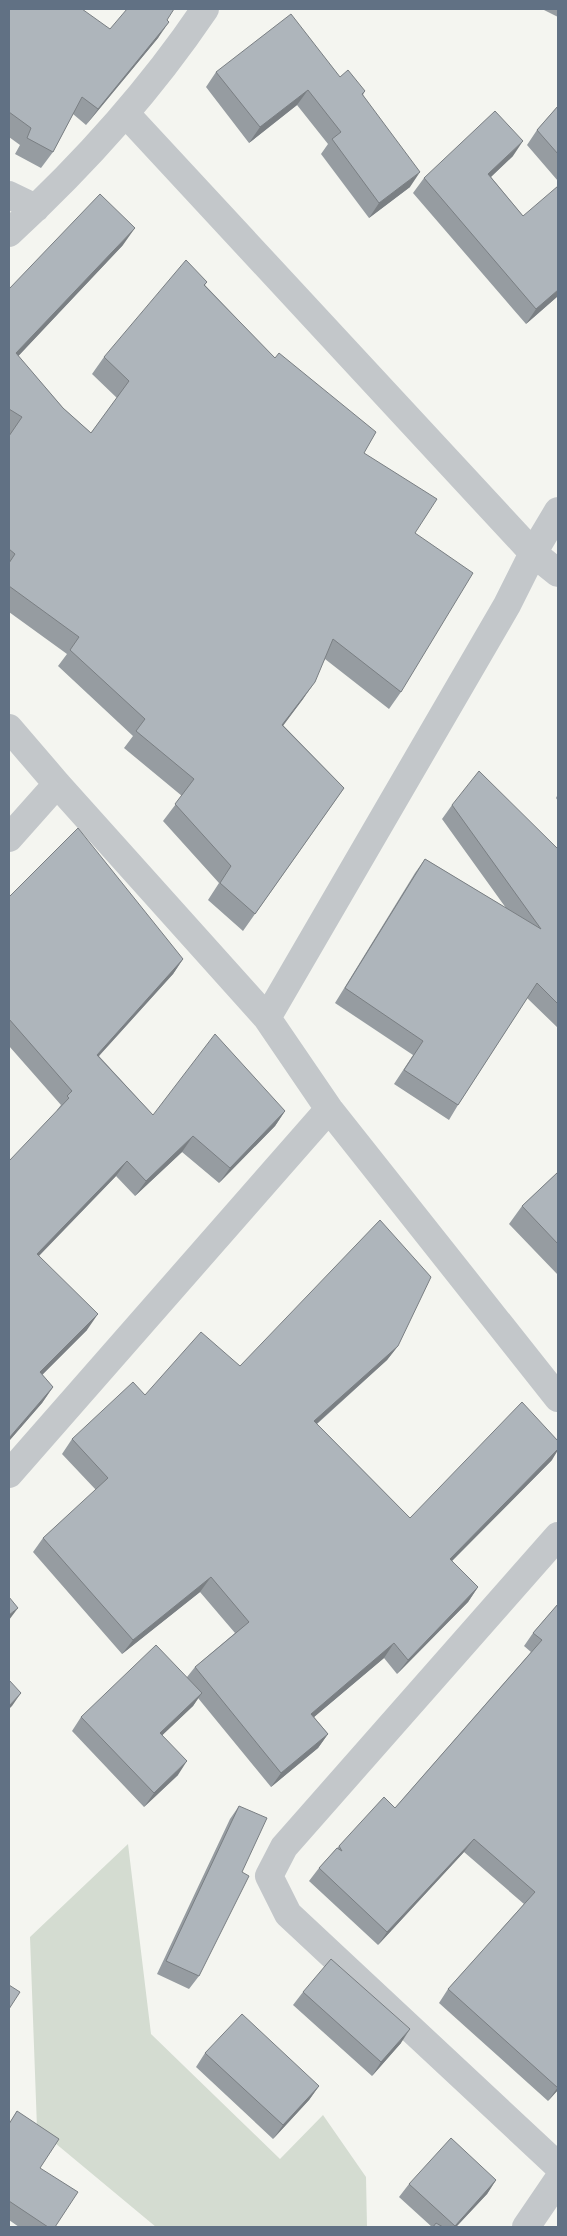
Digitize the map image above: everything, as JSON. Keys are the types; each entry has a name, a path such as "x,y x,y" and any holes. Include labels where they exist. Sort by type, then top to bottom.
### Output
{"street":[{"path":"9,233 36,208 126,115 173,57 206,9"},
{"path":"126,115 533,553 558,573"},
{"path":"9,195 36,208"},
{"path":"267,1018 502,614 533,553 558,511"},
{"path":"9,728 267,1018 329,1109 558,1398"},
{"path":"9,838 57,784"},
{"path":"9,1474 329,1109"},
{"path":"558,1536 284,1847 268,1876 288,1914 558,2166"},
{"path":"526,2227 558,2180"}],"shaded area":[{"path":"128,1844 151,2034 280,2159 323,2115 366,2177 367,2227 156,2227 37,2128 30,1937"}],"building":[{"path":"9,9 82,9 110,29 127,9 174,9 167,20 169,22 98,109 82,97 53,152 27,138 31,128 9,112"},
{"path":"291,14 340,77 348,70 365,91 362,94 420,172 379,203 332,139 341,132 308,90 260,127 216,72"},
{"path":"558,106 558,154 537,130"},
{"path":"495,111 523,141 488,174 523,216 558,186 558,290 536,309 424,178"},
{"path":"100,194 135,228 16,353 63,408 91,433 129,381 104,357 186,260 207,282 204,285 275,358 279,353 376,432 364,453 437,499 415,533 473,573 401,692 333,639 315,682 282,725 344,788 255,914 220,883 231,866 175,804 194,779 136,731 145,719 70,650 79,637 9,586 9,563 15,554 9,549 9,436 22,417 9,409 9,289"},
{"path":"479,771 558,849 558,1004 537,983 458,1105 404,1070 423,1041 345,988 425,859 541,929 452,805"},
{"path":"78,828 183,959 97,1055 153,1115 215,1034 285,1111 230,1168 193,1136 146,1181 127,1161 37,1254 98,1314 40,1372 53,1387 9,1438 9,1161 69,1098 67,1096 72,1091 9,1019 9,897"},
{"path":"558,1172 558,1244 522,1206"},
{"path":"380,1220 431,1277 398,1346 314,1421 410,1518 522,1402 558,1441 558,1449 450,1559 478,1587 408,1660 394,1643 311,1714 328,1734 281,1773 195,1667 249,1622 211,1577 133,1640 43,1538 108,1478 72,1439 133,1382 145,1395 201,1332 240,1366"},
{"path":"9,1597 18,1608 9,1615"},
{"path":"558,1604 558,2088 448,1989 535,1892 474,1839 387,1932 319,1868 337,1848 342,1851 339,1846 384,1797 395,1808 542,1640 533,1633"},
{"path":"156,1645 202,1693 160,1733 187,1761 154,1793 81,1717"},
{"path":"9,1680 21,1693 9,1706"},
{"path":"239,1806 267,1818 242,1872 249,1876 199,1976 166,1961"},
{"path":"331,1959 410,2029 381,2062 303,1992"},
{"path":"9,1985 20,1992 9,2009"},
{"path":"242,2014 319,2086 283,2125 205,2053"},
{"path":"17,2111 59,2139 40,2168 78,2192 55,2227 48,2227 9,2201 9,2124"},
{"path":"451,2138 496,2180 455,2226 409,2184"},
{"path":"436,2223 443,2227 433,2227"}]}
